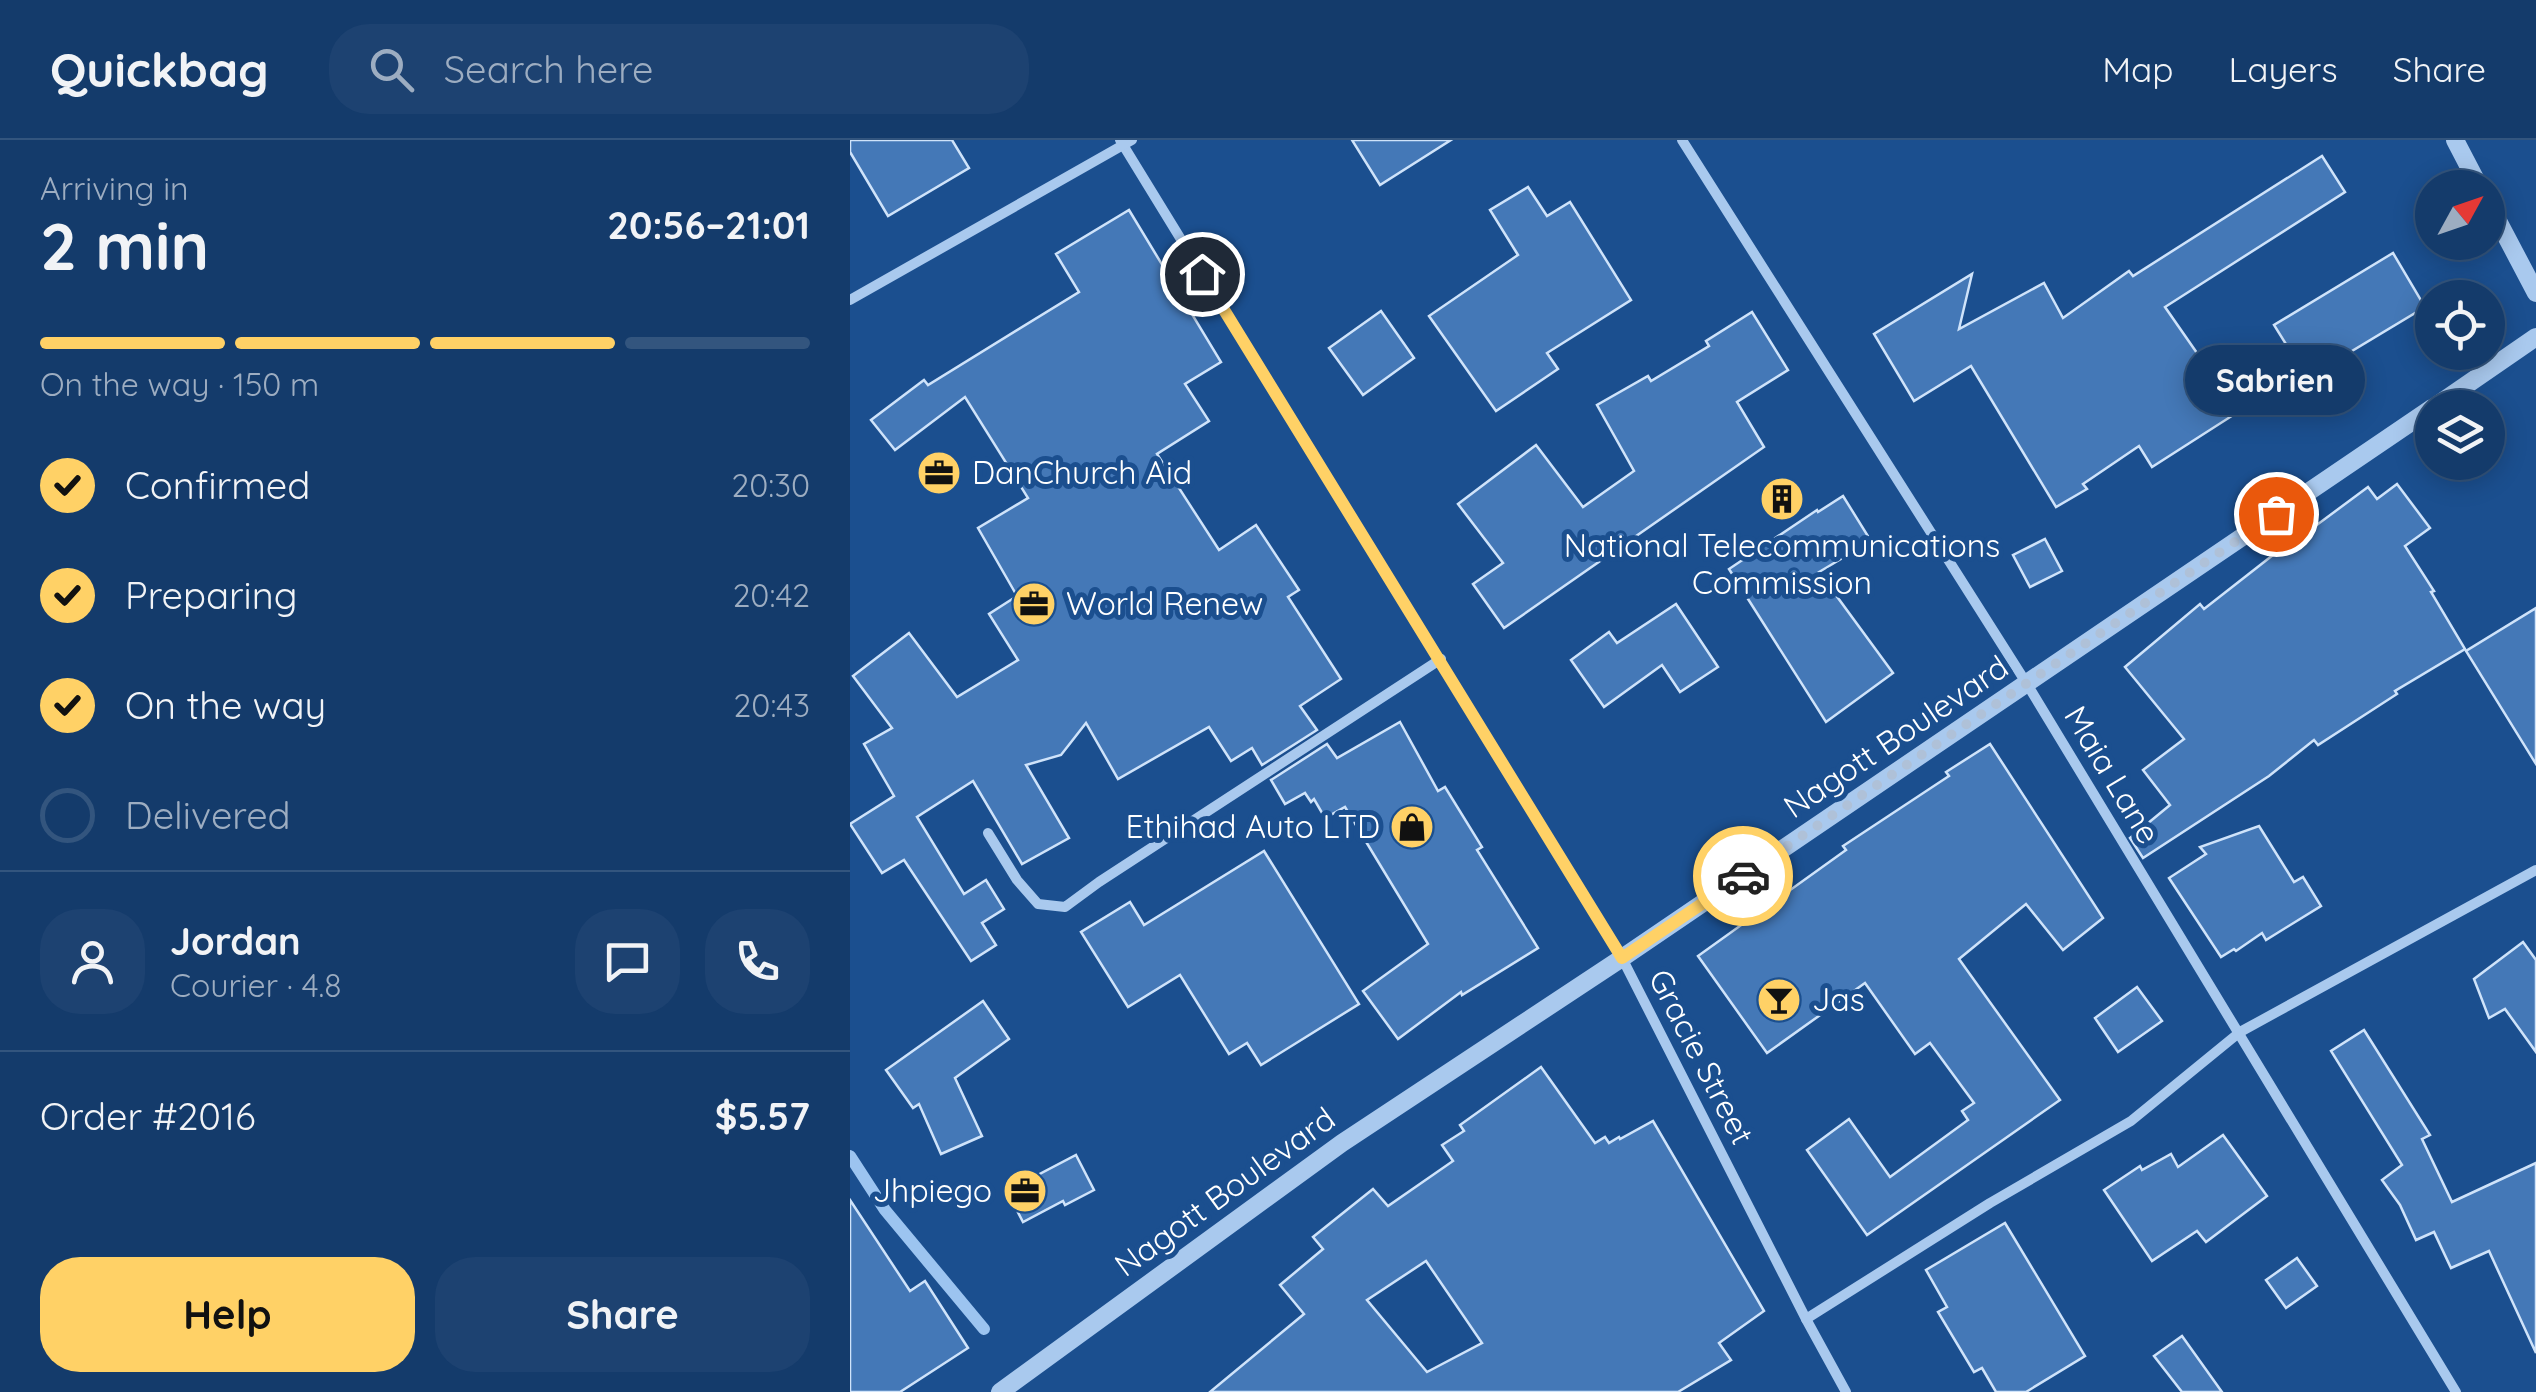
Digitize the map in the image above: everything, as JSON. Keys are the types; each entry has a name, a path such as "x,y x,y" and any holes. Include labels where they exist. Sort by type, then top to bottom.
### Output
{"street":[{"name":"Maia Lane","path":"1682,140 2027,684 2456,1392"},
{"path":"2455,140 2471,170"},
{"path":"850,300 1125,142"},
{"name":"Gracie Street","path":"1125,142 1622,958 1846,1392"},
{"path":"2505,234 2536,292"},
{"name":"Nagott Boulevard","path":"2459,390 2536,337"},
{"name":"Nagott Boulevard","path":"1000,1392 1342,1142 1622,958 2415,420"},
{"path":"988,833 1038,904 1065,907 1440,659"},
{"path":"1806,1319 1990,1203 2131,1121 2240,1032 2536,870"}],"building":[{"path":"850,140 952,140 969,168 888,216 850,152"},
{"path":"1352,140 1451,140 1380,185"},
{"path":"2322,156 2345,192 2165,307 2238,412 2152,467 2139,446 2083,484 2087,489 2056,507 1971,366 1914,401 1874,334 1972,274 1959,329 2044,283 2063,318 2129,271 2133,276"},
{"path":"1528,187 1547,216 1570,202 1631,300 1547,353 1558,369 1496,411 1429,316 1518,255 1490,210"},
{"path":"1129,210 1221,362 1185,384 1209,421 1157,454 1219,550 1256,525 1299,590 1288,597 1341,679 1300,706 1317,730 1262,765 1252,748 1231,761 1209,727 1118,779 1086,723 1061,755 1026,765 1069,838 1022,864 973,781 917,817 964,894 986,880 1004,909 982,923 996,945 971,961 904,860 882,873 850,824 894,796 864,744 892,728 853,676 909,633 957,697 1018,660 989,614 1017,596 978,528 1028,498 965,397 895,450 871,420 924,380 928,385 1079,292 1056,254"},
{"path":"2393,253 2415,290 2415,313 2307,378 2274,325"},
{"path":"1381,311 1414,358 1363,395 1329,348"},
{"path":"1752,312 1788,370 1737,402 1764,447 1504,628 1473,584 1503,563 1458,504 1536,445 1583,507 1634,471 1597,405 1648,376 1651,381 1709,346 1706,341"},
{"path":"2397,484 2430,528 2405,546 2465,649 2395,691 2397,694 2318,745 2314,740 2269,776 2143,858 2130,838 2170,805 2143,770 2184,739 2125,667 2200,604 2204,609 2368,487 2377,499"},
{"path":"1843,496 1871,541 1819,572 1893,673 1826,722 1729,569"},
{"path":"2045,539 2062,571 2030,587 2013,555"},
{"path":"1676,604 1718,667 1680,692 1662,665 1604,707 1571,660 1609,632 1617,643"},
{"path":"2536,608 2536,764 2466,651"},
{"path":"1400,722 1438,791 1445,787 1482,847 1477,850 1538,948 1462,995 1461,992 1398,1039 1363,991 1428,944 1345,807 1325,818 1314,799 1311,802 1305,793 1285,804 1271,780 1327,744 1337,758"},
{"path":"1990,744 2103,918 2063,950 2026,904 1959,959 2060,1100 1867,1235 1807,1150 1849,1119 1890,1177 1968,1120 1962,1111 1974,1103 1930,1043 1915,1054 1865,983 1767,1053 1698,956 1846,850 1843,846"},
{"path":"2259,826 2294,882 2303,877 2321,906 2266,940 2262,933 2221,957 2169,878 2206,854 2200,847"},
{"path":"1264,851 1359,1004 1261,1065 1247,1043 1229,1054 1180,975 1128,1007 1081,932 1130,902 1144,925"},
{"path":"2523,942 2536,960 2536,1052 2505,1009 2489,1018 2474,979"},
{"path":"2137,987 2162,1021 2118,1052 2095,1018"},
{"path":"983,1001 1009,1039 955,1078 982,1136 941,1154 919,1104 913,1108 886,1070"},
{"path":"2364,1030 2430,1135 2422,1139 2452,1202 2536,1163 2536,1353 2489,1251 2451,1268 2434,1232 2416,1240 2400,1205 2382,1180 2402,1165 2331,1051"},
{"path":"1541,1067 1595,1143 1605,1137 1609,1143 1620,1139 1653,1121 1764,1311 1719,1343 1731,1360 1678,1392 1210,1392 1304,1314 1280,1285 1323,1249 1313,1237 1373,1189 1388,1206 1453,1161 1442,1145 1464,1131 1460,1125","holes":["1426,1261 1482,1343 1427,1372 1367,1300"]},
{"path":"2223,1135 2267,1196 2206,1242 2197,1231 2152,1261 2104,1190 2140,1166 2142,1170 2171,1154 2178,1167"},
{"path":"1076,1155 1094,1190 1023,1222 1007,1191"},
{"path":"850,1200 910,1291 925,1281 968,1348 900,1392 850,1392"},
{"path":"2005,1223 2085,1356 2026,1392 1996,1392 1982,1368 1974,1372 1938,1312 1947,1307 1926,1270"},
{"path":"2297,1258 2317,1286 2286,1308 2266,1280"},
{"path":"2182,1336 2222,1392 2182,1392 2154,1356"}],"waterway":[{"path":"850,1156 885,1210 984,1329"}],"way so far":[{"path":"1743,876 2276,514"}],"place":[{"name":"DanChurch Aid","path":"939,473"},
{"name":"National Telecommunications Commission","path":"1782,499"},
{"name":"Sabrien","path":"2276,514"},
{"name":"World Renew","path":"1034,604"},
{"name":"Ethihad Auto LTD","path":"1412,827"},
{"name":"Jas","path":"1779,1000"},
{"name":"Jhpiego","path":"1025,1191"}],"route":[{"path":"1202,274 1622,958 1743,876"}]}
